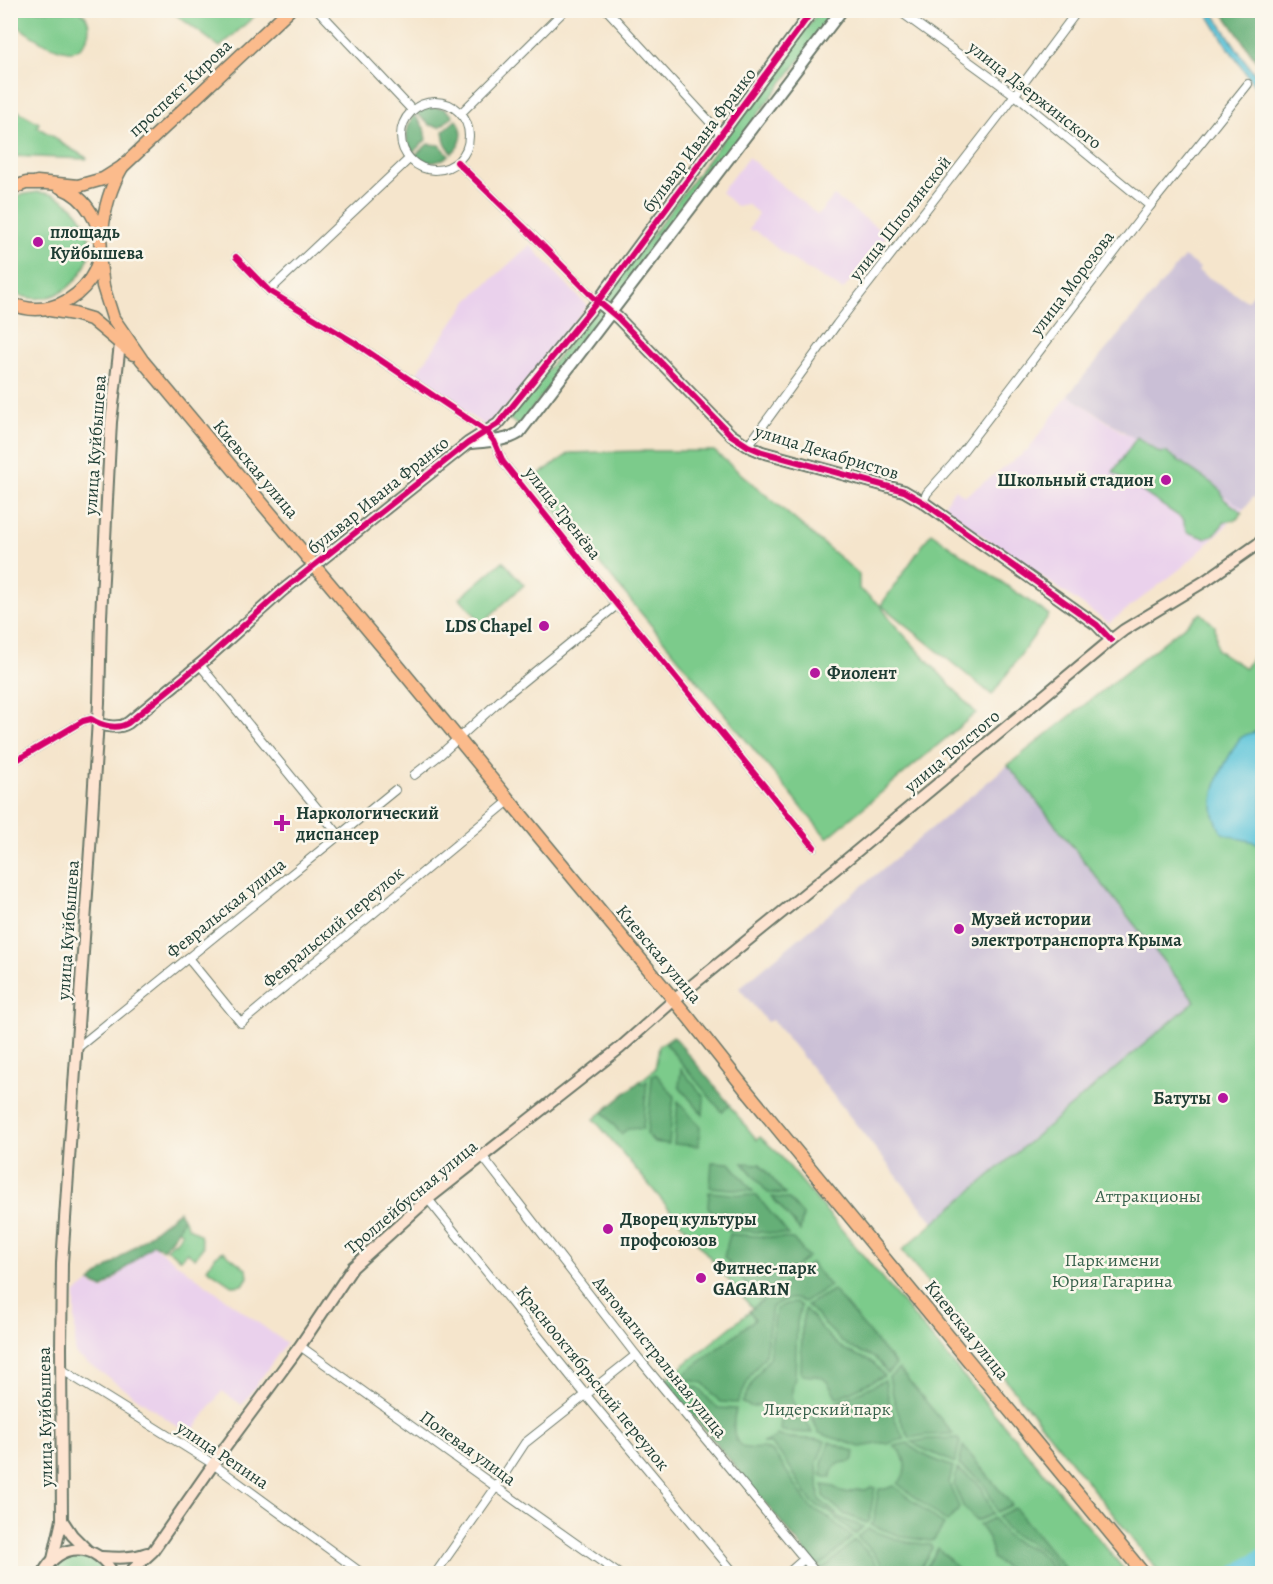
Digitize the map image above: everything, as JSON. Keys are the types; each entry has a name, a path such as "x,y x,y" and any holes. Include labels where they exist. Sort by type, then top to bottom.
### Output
{"main road":[{"name":"проспект Кирова","path":"122,166 289,10"},
{"path":"10,189 32,183 78,186 103,179 122,166"},
{"path":"10,305 39,309 52,307 73,299 92,278 100,253 104,212 122,166"},
{"path":"10,183 50,184 77,196 95,219 99,233 100,253"},
{"name":"Киевская улица","path":"100,253 103,286 113,318 142,360 674,1000 1144,1574"},
{"name":"Киевская улица","path":"39,309 91,319 142,360"},
{"name":"улица Куйбышева","path":"44,1574 53,1559 62,1520 62,1263 98,724 111,422 120,344"},
{"name":"улица Толстого","path":"674,1000 840,866 1111,640 1205,581 1263,541"},
{"name":"Троллейбусная улица","path":"128,1574 153,1551 213,1464 300,1346 353,1267 428,1199 620,1048 674,1000"},
{"path":"62,1520 72,1535 87,1550 106,1562 113,1574"},
{"path":"53,1559 73,1550 87,1550"},
{"path":"100,1557 136,1557 153,1551"}],"street":[{"path":"318,10 412,110"},
{"path":"461,113 565,10"},
{"path":"607,10 722,135"},
{"name":"бульвар Ивана Франко","path":"98,724 123,726 200,664 282,591 468,443 498,424 597,301 813,10"},
{"name":"бульвар Ивана Франко","path":"468,443 494,441 519,433 842,10"},
{"name":"улица Дзержинского","path":"898,10 1015,95 1150,206"},
{"name":"улица Шполянской","path":"748,446 837,324 1078,10"},
{"name":"улица Морозова","path":"923,502 927,493 953,464 1150,206 1248,84"},
{"path":"437,102 450,105 461,113 467,125 469,138 466,151 457,162 446,169 432,170 419,167 409,159 402,147 400,134 404,121 412,110 424,104 437,102"},
{"path":"268,291 409,159"},
{"name":"улица Декабристов","path":"457,162 597,301 611,312 731,435 762,452 904,491 923,502 1097,625 1111,640"},
{"name":"улица Тренёва","path":"236,257 268,291 355,343 486,431 494,441 503,462 814,847"},
{"path":"414,775 505,696 617,605"},
{"path":"200,664 339,835"},
{"path":"10,764 83,721 91,719 98,724"},
{"name":"Февральская улица","path":"76,1049 395,790"},
{"name":"Февральский переулок","path":"188,958 241,1023 508,801"},
{"name":"Автомагистральная улица","path":"483,1157 636,1354 817,1574"},
{"name":"Краснооктябрьский переулок","path":"428,1199 585,1394 735,1574"},
{"name":"Полевая улица","path":"300,1346 619,1574"},
{"path":"435,1574 525,1443 636,1354"},
{"name":"улица Репина","path":"61,1369 213,1464 363,1574"},
{"path":"787,1574 804,1559"}],"shaded area":[{"path":"748,157 818,215 834,196 887,235 843,290 799,264 756,231 749,230 758,213 747,204 736,206 721,192"},
{"path":"530,245 587,306 493,424 487,427 413,378 468,301"},
{"path":"1184,257 1200,268 1198,271 1247,301 1257,288 1262,292 1262,500 1253,497 1244,509 1068,395"},
{"path":"1068,395 1121,431 1162,453 1244,509 1184,566 1109,623 942,508 955,489 965,496 1028,450"},
{"path":"1008,765 1195,1001 934,1223 795,1047 772,1020 767,1022 739,988"},
{"path":"152,1245 286,1343 242,1405 222,1391 190,1435 75,1354 75,1294 89,1283 103,1290"}],"green space":[{"path":"19,10 80,11 86,16 88,22 86,40 74,51 61,50 48,45 18,26"},
{"path":"171,11 260,11 220,47"},
{"path":"819,11 837,11 610,308 602,302"},
{"path":"1222,11 1262,11 1262,69"},
{"path":"11,107 39,123 37,127 59,142 87,158 11,156"},
{"path":"427,108 445,109 453,116 440,127 430,125 416,113"},
{"path":"414,114 424,128 426,140 413,152 408,143 407,133"},
{"path":"456,120 462,137 452,153 445,143 443,131"},
{"path":"428,144 440,145 449,155 437,162 422,162 415,155"},
{"path":"38,192 59,198 76,210 87,230 89,248 85,265 76,280 63,291 47,297 29,298 11,291 10,200 20,195"},
{"path":"599,306 606,312 519,426 508,418"},
{"name":"Школьный стадион","path":"1137,437 1160,453 1166,452 1220,489 1224,499 1242,512 1237,519 1225,522 1213,536 1205,538 1187,532 1184,520 1113,472"},
{"name":"Фиолент","path":"714,451 859,574 859,589 880,605 892,622 976,713 827,838 531,480 570,453"},
{"path":"931,533 1049,615 992,695 881,605"},
{"path":"503,561 524,585 482,623 460,598"},
{"name":"Парк имени Юрия Гагарина","path":"1201,613 1215,626 1217,650 1245,668 1262,644 1262,1573 1160,1573 902,1250 1195,1001 1008,765"},
{"name":"Лидерский парк","path":"673,1036 757,1140 760,1137 778,1153 1127,1573 825,1573 664,1381 753,1309 594,1119 655,1069 659,1046"},
{"path":"674,1037 730,1105 722,1112 666,1044"},
{"path":"681,1069 704,1097 703,1115 679,1086"},
{"path":"656,1074 674,1096 669,1144 654,1142 647,1134 652,1077"},
{"path":"640,1081 643,1084 647,1081 643,1129 629,1128 621,1134 603,1112"},
{"path":"678,1101 700,1127 699,1146 674,1144"},
{"path":"712,1162 730,1163 753,1191 710,1187"},
{"path":"743,1163 760,1164 785,1194 768,1193"},
{"path":"709,1192 757,1196 789,1235 726,1229 708,1207"},
{"path":"772,1197 789,1199 803,1215 800,1231"},
{"path":"179,1211 183,1218 176,1233 163,1249 153,1244 103,1288 90,1282"},
{"path":"183,1218 188,1227 200,1235 203,1247 195,1258 187,1252 181,1259 167,1249 182,1233 178,1229"},
{"path":"730,1234 793,1239 808,1257 758,1299 724,1257"},
{"path":"223,1251 247,1270 248,1277 243,1285 233,1286 207,1268"},
{"path":"811,1263 830,1286 804,1302 795,1299 788,1300 772,1307 765,1356 752,1373 737,1403 720,1402 703,1383 674,1377 670,1372 675,1368 682,1376 755,1319 749,1311"},
{"path":"833,1290 896,1365 887,1373 877,1360 839,1339 807,1305"},
{"path":"796,1303 801,1306 797,1322 795,1378 792,1392 793,1401 800,1413 779,1414 767,1404 753,1407 742,1403 756,1376 769,1358 776,1309 786,1304"},
{"path":"805,1309 839,1346 875,1364 884,1376 837,1398 824,1379 801,1374 802,1322"},
{"path":"899,1369 953,1434 910,1438 896,1409 889,1377"},
{"path":"666,1376 671,1382 699,1388 718,1408 736,1409 734,1432 738,1442 747,1448 764,1448 775,1454 810,1507 825,1515 852,1537 826,1561 817,1566 662,1378"},
{"path":"885,1380 892,1411 905,1439 889,1444 860,1447 819,1433 812,1418 822,1416 836,1403"},
{"path":"804,1415 812,1433 780,1430 781,1418"},
{"path":"777,1435 825,1441 817,1463 820,1500 841,1518 863,1527 855,1534 828,1511 812,1503 778,1451 770,1444 762,1443"},
{"path":"957,1438 960,1442 955,1463 912,1442 928,1439"},
{"path":"829,1442 855,1452 850,1462 836,1465 831,1478 822,1476 822,1464"},
{"path":"908,1443 923,1454 953,1467 949,1483 959,1507 947,1522 898,1484 904,1474 905,1464 902,1454 894,1446"},
{"path":"963,1446 1012,1505 997,1512 983,1484 959,1465"},
{"path":"957,1469 982,1488 993,1514 976,1521 963,1506 954,1485"},
{"path":"823,1485 846,1493 875,1488 870,1520 867,1523 844,1514 824,1497"},
{"path":"894,1486 944,1525 934,1540 903,1537 871,1525 874,1522 879,1489"},
{"path":"1015,1508 1069,1573 1057,1573 1052,1561 1045,1553 1004,1526 998,1516"},
{"path":"994,1518 1010,1538 1042,1555 1053,1573 1014,1573 992,1558 989,1540 979,1525"},
{"path":"868,1529 902,1541 930,1545 932,1548 918,1573 887,1573 874,1553 858,1537"},
{"path":"855,1540 871,1556 881,1573 823,1573 820,1569 828,1565"},
{"path":"938,1548 962,1573 923,1573"},
{"path":"81,1556 95,1562 105,1573 52,1573 64,1560"}],"water":[{"path":"1206,11 1212,11 1262,83 1262,97 1226,44"},
{"path":"1262,732 1262,845 1222,832 1214,815 1213,806 1217,782 1236,744 1242,737"}],"waterway":[{"path":"1238,1574 1262,1558"}],"cycle path":[{"path":"10,764 83,721 91,719 99,724 114,727 128,723 204,661 282,591 468,443 498,424 601,297 813,10"},
{"path":"457,162 593,297 618,318 731,435 762,452 904,491 923,502 1097,625 1111,640"},
{"path":"236,257 269,291 355,343 486,431 494,441 503,462 814,847"}],"place":[{"name":"площадь Куйбышева","path":"38,242"},
{"name":"Школьный стадион","path":"1166,480"},
{"name":"LDS Chapel","path":"544,626"},
{"name":"Фиолент","path":"815,673"},
{"name":"Наркологический диспансер","path":"282,823"},
{"name":"Музей истории электротранспорта Крыма","path":"959,929"},
{"name":"Батуты","path":"1223,1098"},
{"name":"Дворец культуры профсоюзов","path":"608,1229"},
{"name":"Фитнес-парк GAGAR1N","path":"701,1278"}],"park label":[{"name":"Аттракционы","path":"1148,1196"}]}
